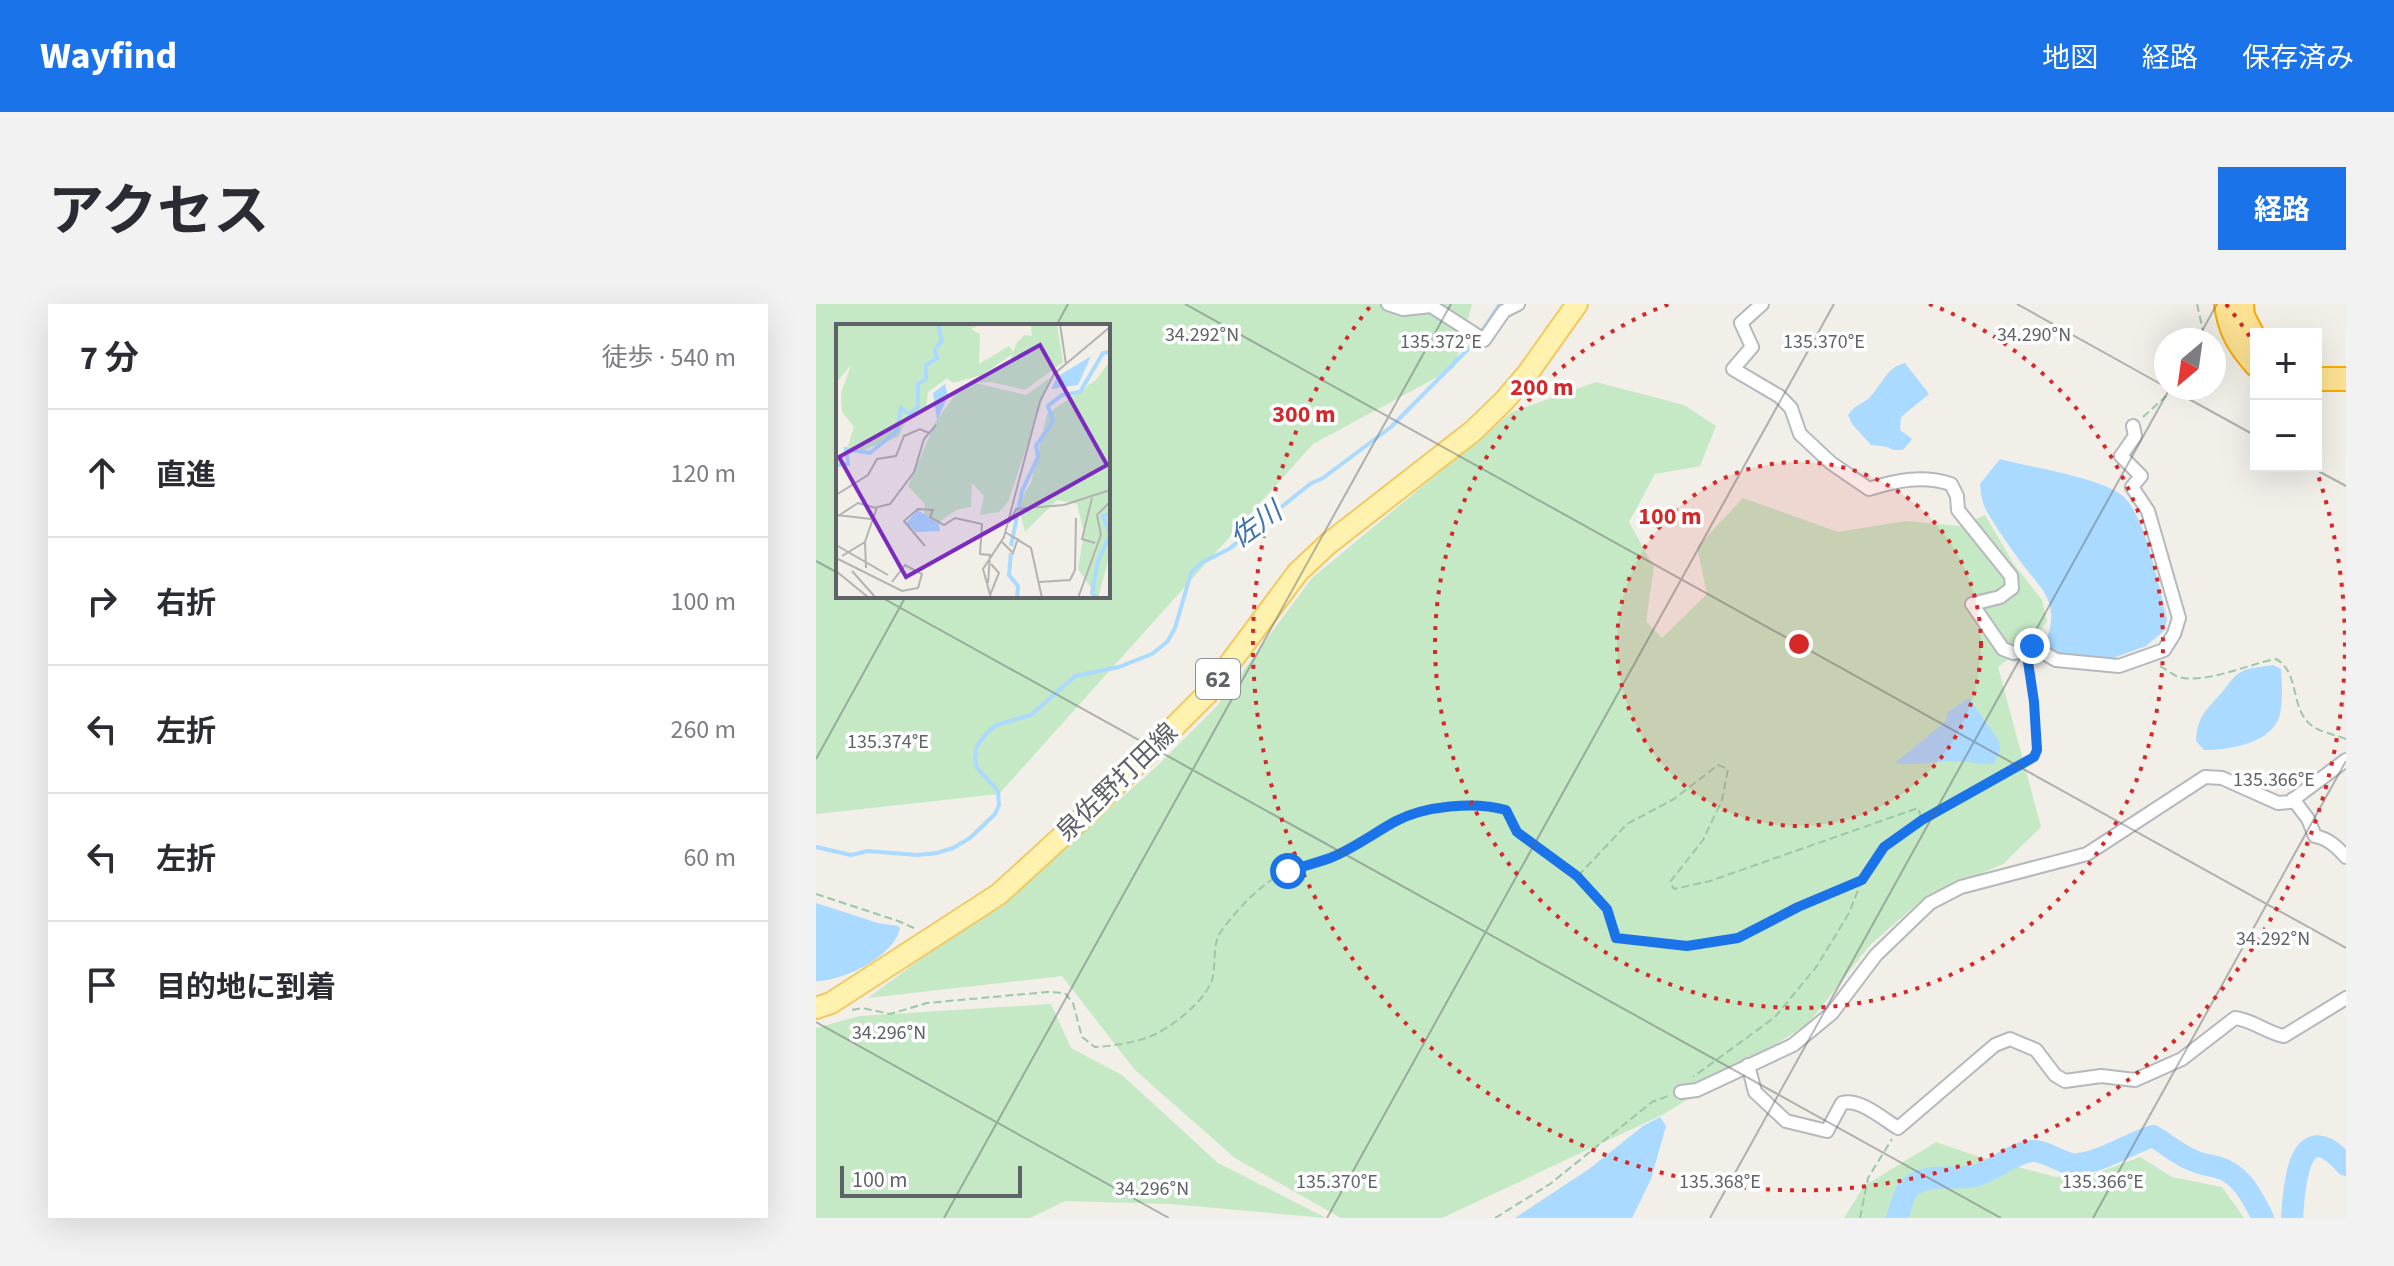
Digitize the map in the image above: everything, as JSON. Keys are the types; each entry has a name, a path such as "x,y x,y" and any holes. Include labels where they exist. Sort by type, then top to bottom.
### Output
{"highway":[{"path":"2226,304 2231,332 2250,359"},
{"path":"2242,304 2243,316 2250,329"},
{"path":"2322,379 2346,379"},
{"path":"2322,394 2346,394"}],"main road":[{"name":"泉佐野打田線","path":"816,1008 831,1003 999,894 1092,809 1207,694 1298,572 1328,544 1473,431 1528,373 1577,304"}],"street":[{"path":"1388,304 1403,309 1431,306 1484,340 1504,311 1518,304"},
{"path":"1762,304 1741,323 1752,347 1733,369 1779,396 1791,408 1800,434 1831,463 1869,489 1918,478 1951,484 1957,496 1958,510 2011,576 2012,588 2000,597 1972,604 2003,649 2014,653 2032,646 2056,660 2119,666 2164,650 2174,634 2179,618 2148,511 2132,487 2141,476 2121,456 2135,436 2133,426"},
{"path":"1681,1092 1697,1090 1793,1045 1832,1013 1876,955 1930,903 1961,887 2087,854 2205,777 2222,778 2278,803 2293,799 2346,760"},
{"path":"2293,799 2308,819 2315,836 2335,845 2346,857"},
{"path":"1748,1065 1755,1092 1786,1121 1827,1131 1842,1103 1848,1101 1898,1128 1995,1045 2010,1039 2036,1050 2055,1075 2065,1081 2101,1076 2135,1080 2182,1059 2235,1018 2246,1019 2284,1036 2346,998"}],"path":[{"path":"2197,304 2202,328"},
{"path":"2133,426 2162,400"},
{"path":"1495,1218 1550,1184 1652,1102 1681,1092 1686,1082 1775,1017 1817,966 1849,913 1862,880 1884,847 1922,820 2034,757 2037,750 2034,702 2026,648"},
{"path":"2158,665 2179,677 2212,678 2253,663 2276,659 2288,670 2303,714 2311,725 2346,739"},
{"path":"1577,876 1627,824 1674,799 1718,765 1728,769 1722,800 1703,840 1670,882 1674,889 1710,881 1918,808 1922,820"},
{"path":"849,1010 862,1008 890,1014 927,1003 1065,993 1073,1003 1082,1037 1095,1047 1151,1036 1182,1016 1207,993 1213,977 1219,932 1265,883 1288,871 1331,857 1400,819 1436,809 1472,804 1506,810 1517,832 1577,876 1607,909 1616,938 1687,946 1738,938 1798,907 1862,880"},
{"path":"816,894 898,921 933,937"},
{"path":"1860,1218 1868,1178 1898,1128"}],"green space":[{"path":"816,304 1472,304 1454,368 1313,444 999,794 816,814"},
{"path":"1596,382 1684,405 1716,426 1700,466 1655,474 1629,522 1654,567 1646,621 1662,638 1707,594 1697,547 1743,498 1838,532 1906,521 1960,526 1985,515 2013,563 2042,600 2047,621 2035,638 1998,667 2041,827 2003,864 1924,898 1869,946 1808,1024 1664,1114 1442,1218 1341,1218 1235,1158 1135,1070 1062,976 868,998 1019,886 1155,768 1217,706 1312,578 1512,412"},
{"path":"1051,1004 1071,1048 1122,1075 1218,1163 1326,1218 1171,1204 1065,1201 1030,1218 816,1218 816,1028 860,1016"},
{"path":"1936,1142 2056,1177 2097,1173 2140,1157 2172,1177 2222,1187 2244,1218 1844,1218 1864,1186"}],"water":[{"path":"1905,363 1929,394 1901,417 1900,430 1912,439 1903,450 1871,445 1848,415 1873,394 1888,373"},
{"path":"2000,459 2100,484 2124,497 2139,521 2151,554 2167,619 2164,631 2146,646 2110,659 2057,653 2039,642 2047,638 2050,605 1995,524 1982,498 1980,484"},
{"path":"2273,665 2281,669 2282,680 2281,708 2276,724 2269,732 2249,743 2204,750 2196,741 2201,718 2208,708 2238,674"},
{"path":"1969,698 1999,741 2000,751 1994,764 1954,761 1895,763 1945,722 1948,712"},
{"path":"816,903 878,923 898,926 896,939 878,958 853,972 816,981"},
{"path":"1660,1117 1666,1126 1651,1179 1632,1218 1515,1218 1589,1169 1643,1126"}],"waterway":[{"name":"佐川","path":"816,847 851,855 868,851 917,855 953,848 970,838 995,814 999,805 998,791 977,768 975,758 977,746 986,734 996,725 1031,715 1075,676 1119,667 1152,654 1167,642 1175,628 1191,573 1201,563 1229,549 1310,484 1323,478 1391,427 1474,343 1500,304"},
{"path":"1897,1218 1908,1189 1922,1180 1974,1176 2031,1151 2078,1164 2107,1156 2153,1136 2187,1158 2233,1175 2245,1187 2263,1218"},
{"path":"2292,1218 2298,1173 2302,1159 2309,1150 2318,1146 2330,1151 2346,1165"}],"route":[{"path":"1288,871 1331,857 1400,819 1436,809 1472,804 1491,806 1506,810 1517,832 1577,876 1607,909 1616,938 1687,946 1738,938 1798,907 1862,880 1884,847 1922,820 2034,757 2037,750 2034,702 2026,648 2032,646"}]}
